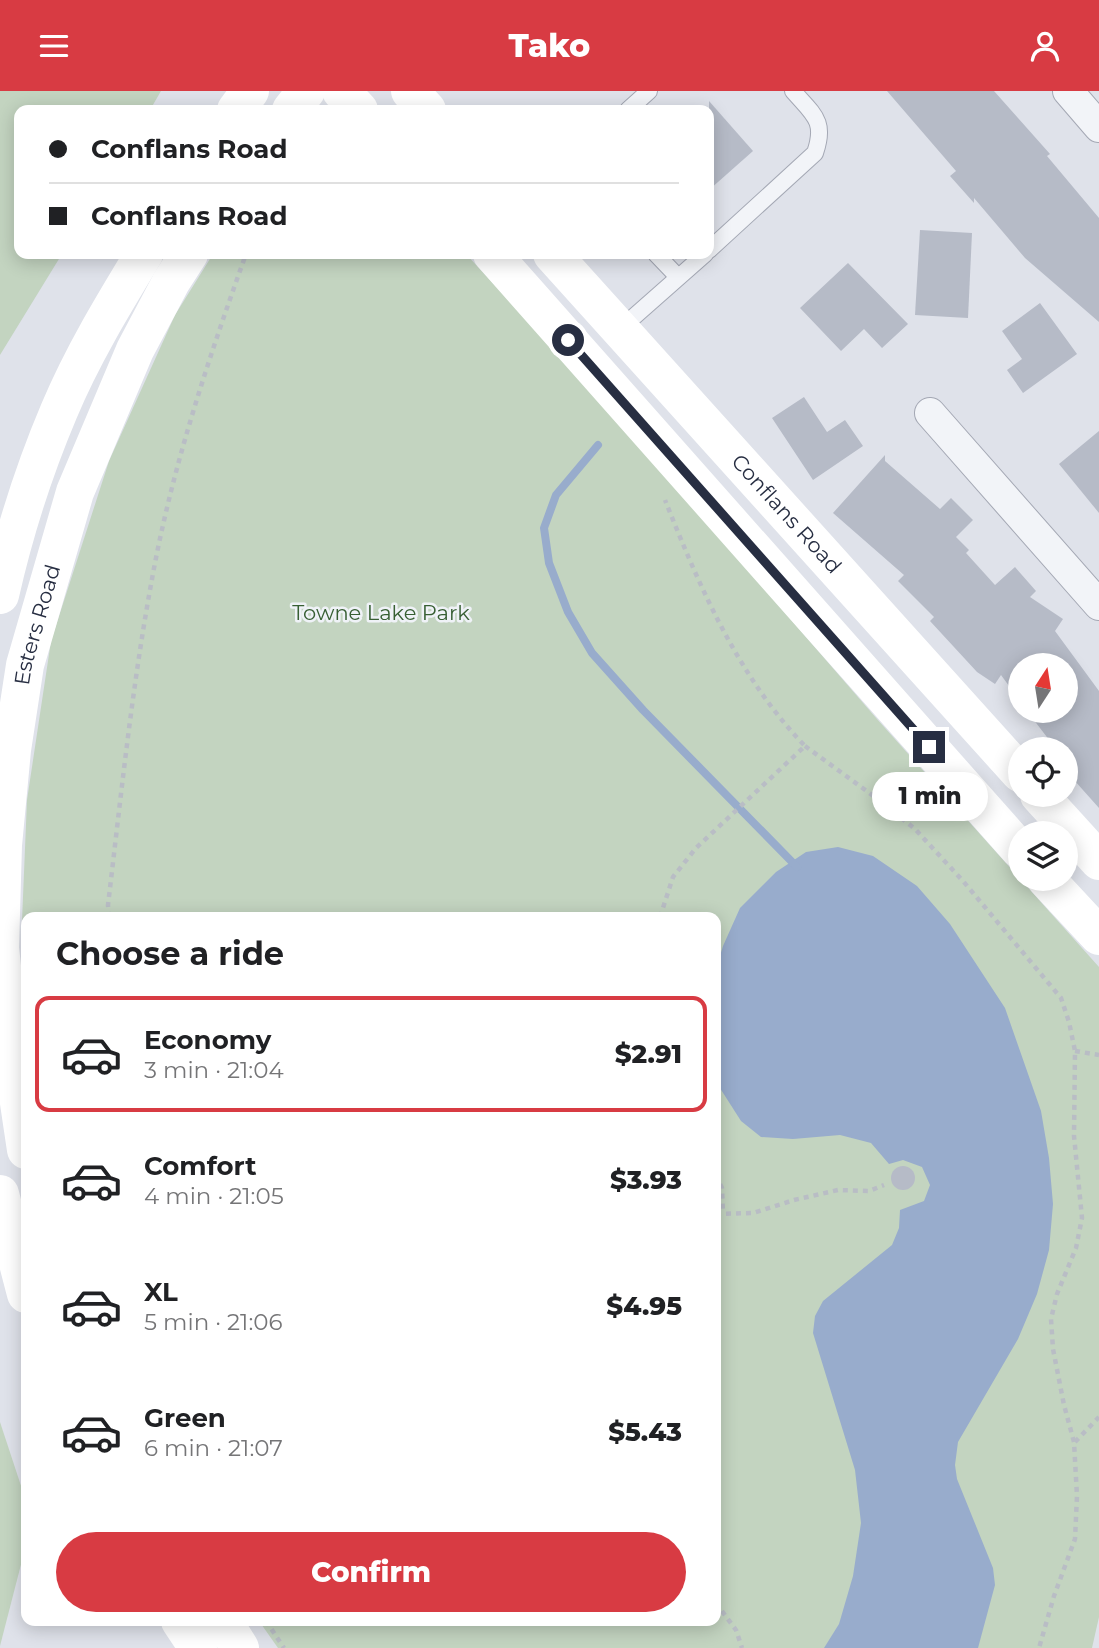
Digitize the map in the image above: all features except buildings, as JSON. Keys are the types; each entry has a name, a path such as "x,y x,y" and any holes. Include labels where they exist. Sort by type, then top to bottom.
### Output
{"main road":[{"path":"295,105 306,91"},
{"path":"341,91 354,105"},
{"path":"410,91 423,105"},
{"path":"0,596 28,496 60,409 102,323 141,259"},
{"name":"Esters Road","path":"21,1116 0,948 3,845 24,665 75,492 135,350 170,282 186,259"},
{"path":"496,259 1008,836"},
{"name":"Conflans Road","path":"557,259 1008,760"},
{"path":"585,359 620,329"},
{"path":"1051,807 1099,861"},
{"path":"1057,891 1099,936"},
{"path":"0,1168 21,1166"},
{"path":"0,1194 21,1275"},
{"path":"183,1626 198,1648"},
{"path":"226,1626 240,1648"}],"street":[{"path":"1068,91 1099,127"},
{"path":"930,413 1099,605"}],"lane":[{"path":"634,105 649,91"},
{"path":"714,245 815,153 821,134 815,115 793,91"},
{"path":"661,259 678,277"},
{"path":"620,329 699,259"}],"path":[{"path":"108,912 130,716 152,578 180,454 213,347 244,259"},
{"path":"664,497 711,607 745,669 779,719 805,746 915,829 963,881 1061,998 1069,1022 1074,1051 1074,1136 1082,1218 1076,1248 1057,1294 1051,1319 1053,1349 1063,1405 1074,1442 1077,1496 1074,1539 1054,1596 1040,1648"},
{"path":"662,912 673,877 696,848 805,746"},
{"path":"1074,1051 1099,1055"},
{"path":"721,1186 723,1213 754,1213 838,1190 869,1191 884,1185"},
{"path":"1074,1442 1099,1417"},
{"path":"721,1610 736,1630 742,1648"},
{"path":"269,1626 284,1648"}],"green space":[{"path":"0,91 161,91 153,105 14,105 14,259 59,259 0,355"},
{"name":"Towne Lake Park","path":"210,259 471,259 604,404 877,719 1008,865 1008,891 1031,891 1099,967 1099,1617 1092,1648 278,1648 263,1626 721,1626 721,912 22,912 27,800 51,641 109,461 175,315"},
{"path":"0,1422 21,1486 21,1564 0,1646"}],"water":[{"path":"838,847 873,856 917,886 950,924 1005,1008 1041,1111 1053,1204 1049,1250 1037,1294 1018,1339 958,1442 955,1465 957,1479 993,1568 995,1585 978,1648 824,1648 839,1624 853,1576 861,1523 855,1470 813,1333 815,1316 823,1301 892,1245 899,1228 900,1210 924,1201 930,1185 922,1167 903,1160 889,1164 871,1143 840,1135 793,1139 761,1137 741,1121 721,1090 723,946 740,908 776,872 806,852"}],"waterway":[{"path":"598,445 556,495 544,528 549,563 568,612 592,653 643,710 797,867"}],"route":[{"path":"568,340 929,747"}]}
